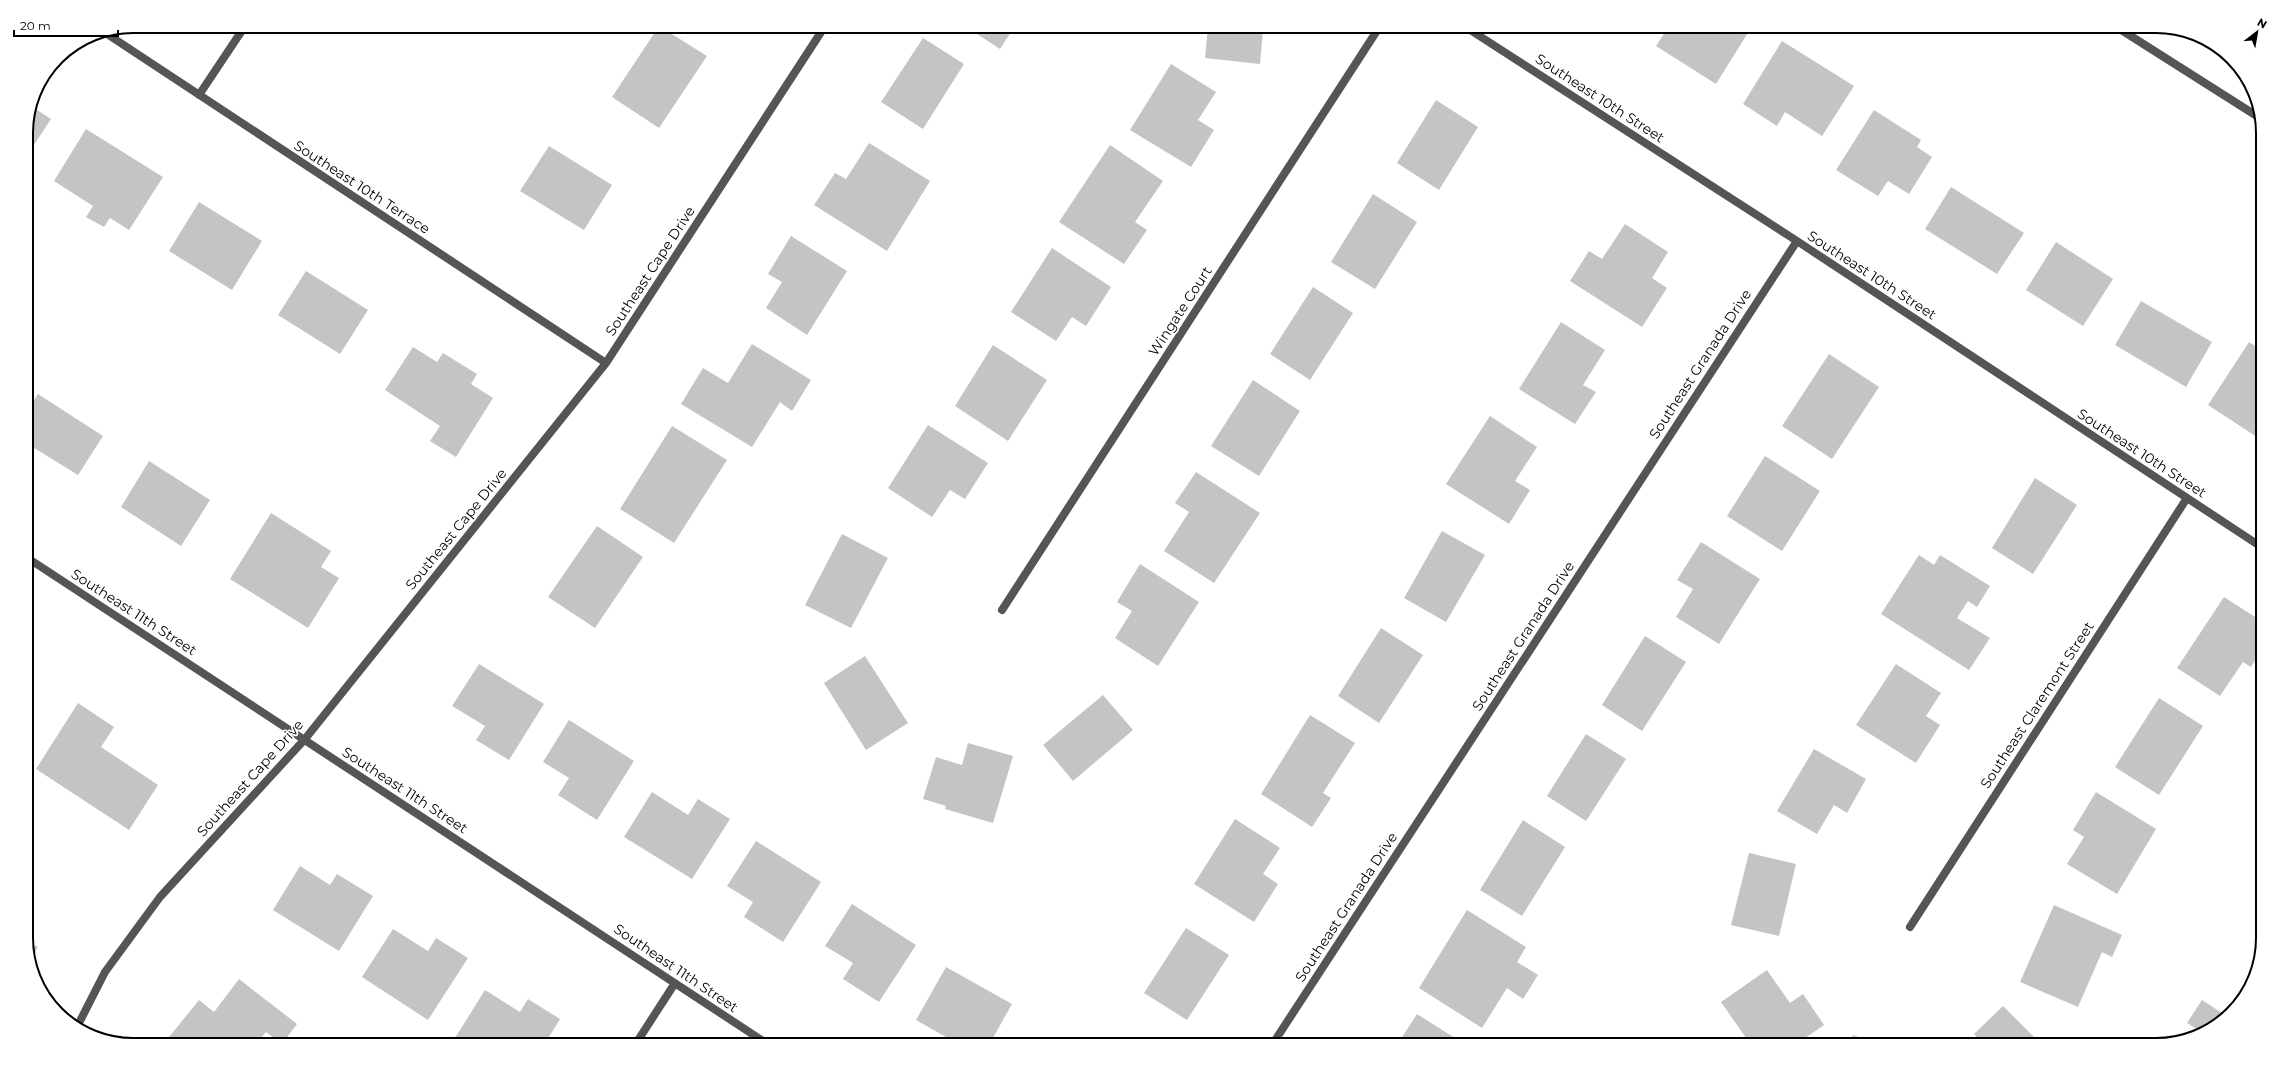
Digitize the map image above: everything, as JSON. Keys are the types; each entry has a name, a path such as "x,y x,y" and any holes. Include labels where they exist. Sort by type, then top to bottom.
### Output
{"street":[{"path":"199,95 240,33"},
{"name":"Southeast Cape Drive","path":"79,1022 105,972 160,897 305,739 606,362 820,33"},
{"name":"Wingate Court","path":"1002,610 1375,33"},
{"name":"Southeast 10th Street","path":"1475,33 1796,241 2256,543"},
{"path":"2127,33 2254,114"},
{"name":"Southeast 10th Terrace","path":"109,36 606,362"},
{"name":"Southeast Granada Drive","path":"1277,1038 1796,241"},
{"name":"Southeast Claremont Street","path":"1910,927 2187,498"},
{"name":"Southeast 11th Street","path":"33,562 758,1038"},
{"path":"640,1038 675,983"}],"building":[{"path":"654,33 670,33 707,56 659,128 612,97"},
{"path":"976,33 1010,33 1000,49"},
{"path":"1207,33 1263,33 1260,64 1205,58"},
{"path":"1664,33 1748,33 1716,84 1656,46"},
{"path":"923,38 964,64 923,129 881,102"},
{"path":"1782,41 1854,86 1822,136 1785,112 1777,126 1743,104"},
{"path":"1171,64 1216,92 1198,120 1214,130 1191,167 1130,130"},
{"path":"1436,100 1478,127 1439,190 1397,163"},
{"path":"36,109 51,119 33,146 33,127"},
{"path":"1874,110 1921,140 1917,147 1932,157 1909,194 1888,181 1878,196 1836,170"},
{"path":"86,129 163,177 129,230 110,218 104,227 86,217 93,206 54,181"},
{"path":"869,143 930,181 887,251 814,205 835,173 846,179"},
{"path":"1110,145 1163,181 1135,222 1147,230 1124,264 1059,222"},
{"path":"549,146 612,185 584,230 520,191"},
{"path":"1951,187 2024,233 1997,274 1925,229"},
{"path":"1373,194 1417,222 1375,289 1331,262"},
{"path":"199,202 262,241 232,290 169,251"},
{"path":"1625,224 1668,252 1652,278 1667,288 1642,327 1570,281 1589,251 1602,259"},
{"path":"791,236 847,271 807,335 766,308 782,282 768,274"},
{"path":"2056,242 2113,279 2083,326 2026,290"},
{"path":"1052,248 1111,287 1086,326 1072,317 1056,341 1011,312"},
{"path":"306,271 368,310 340,354 278,315"},
{"path":"1313,287 1353,313 1310,380 1270,354"},
{"path":"2141,301 2212,342 2186,387 2115,345"},
{"path":"1561,322 1605,350 1583,385 1596,392 1575,424 1519,389"},
{"path":"2249,342 2256,346 2256,436 2208,405"},
{"path":"752,344 811,380 792,411 780,402 752,447 681,404 703,368 728,383"},
{"path":"993,345 1047,380 1008,441 955,406"},
{"path":"413,347 437,362 443,353 477,374 471,384 493,398 456,457 430,441 440,426 385,390"},
{"path":"1829,354 1879,387 1832,459 1782,426"},
{"path":"1253,380 1300,411 1259,476 1211,446"},
{"path":"38,394 103,436 78,475 33,447 33,402"},
{"path":"1490,416 1537,447 1515,481 1530,490 1509,524 1446,484"},
{"path":"928,425 988,463 965,499 950,490 932,517 888,488"},
{"path":"672,426 727,460 674,543 620,509"},
{"path":"1765,456 1820,491 1782,551 1727,516"},
{"path":"149,461 210,500 181,546 121,507"},
{"path":"1196,472 1260,513 1214,583 1164,551 1189,512 1175,503"},
{"path":"2035,478 2077,505 2033,574 1992,548"},
{"path":"271,513 331,551 321,567 339,578 308,628 230,579"},
{"path":"597,526 643,557 595,628 548,597"},
{"path":"1442,531 1485,555 1446,622 1404,598"},
{"path":"842,534 888,558 851,628 805,605"},
{"path":"1701,542 1760,579 1719,644 1676,617 1693,589 1677,580"},
{"path":"1919,555 1934,565 1940,555 1990,586 1977,607 1968,601 1957,618 1990,638 1969,670 1881,614"},
{"path":"1140,564 1199,602 1158,666 1115,638 1132,611 1117,602"},
{"path":"2224,597 2256,618 2256,659 2251,667 2243,662 2220,696 2177,668"},
{"path":"1381,628 1423,655 1379,723 1338,696"},
{"path":"1645,636 1686,662 1642,731 1602,705"},
{"path":"865,656 908,723 866,750 824,683"},
{"path":"479,664 544,704 509,760 476,740 485,726 452,706"},
{"path":"1896,664 1941,693 1926,716 1940,725 1916,763 1856,725"},
{"path":"1103,695 1133,730 1073,781 1043,745"},
{"path":"2159,698 2203,726 2159,795 2115,767"},
{"path":"78,703 114,727 101,747 158,785 129,830 36,769"},
{"path":"1310,715 1355,743 1323,793 1331,798 1312,827 1261,794"},
{"path":"569,720 634,761 597,820 558,795 569,778 543,762"},
{"path":"1586,734 1626,759 1586,821 1547,796"},
{"path":"968,743 1013,756 993,823 945,809 946,806 923,799 936,757 962,765"},
{"path":"1814,749 1866,779 1847,813 1834,805 1817,834 1777,811"},
{"path":"652,792 688,815 698,799 730,819 692,879 624,837"},
{"path":"2096,792 2156,829 2117,894 2067,864 2084,837 2073,830"},
{"path":"1235,819 1280,848 1263,874 1278,884 1254,922 1194,884"},
{"path":"1523,820 1565,847 1522,916 1480,890"},
{"path":"756,841 821,882 783,942 744,917 753,902 727,886"},
{"path":"1749,853 1796,864 1779,936 1731,925"},
{"path":"300,866 330,885 337,874 373,896 339,951 273,910"},
{"path":"852,904 916,945 879,1002 843,979 853,963 825,946"},
{"path":"2054,905 2122,935 2112,957 2102,952 2078,1007 2020,982"},
{"path":"1467,910 1526,947 1517,962 1538,975 1523,999 1507,988 1482,1028 1419,988"},
{"path":"1186,928 1229,955 1187,1020 1144,993"},
{"path":"393,929 428,951 436,938 468,958 428,1020 362,977"},
{"path":"33,945 38,947 34,953"},
{"path":"946,967 1012,1004 993,1038 948,1038 916,1020"},
{"path":"1767,970 1790,1003 1803,994 1824,1025 1805,1038 1746,1038 1721,1002"},
{"path":"239,979 297,1024 286,1038 274,1038 266,1032 261,1038 168,1038 199,1000 214,1012"},
{"path":"485,990 520,1012 528,999 560,1019 548,1038 455,1038"},
{"path":"2202,1000 2222,1013 2206,1025 2197,1029 2187,1023"},
{"path":"2003,1006 2035,1038 1977,1038 1974,1034"},
{"path":"1417,1014 1455,1038 1402,1038"},
{"path":"1853,1035 1861,1038 1852,1038"}]}
